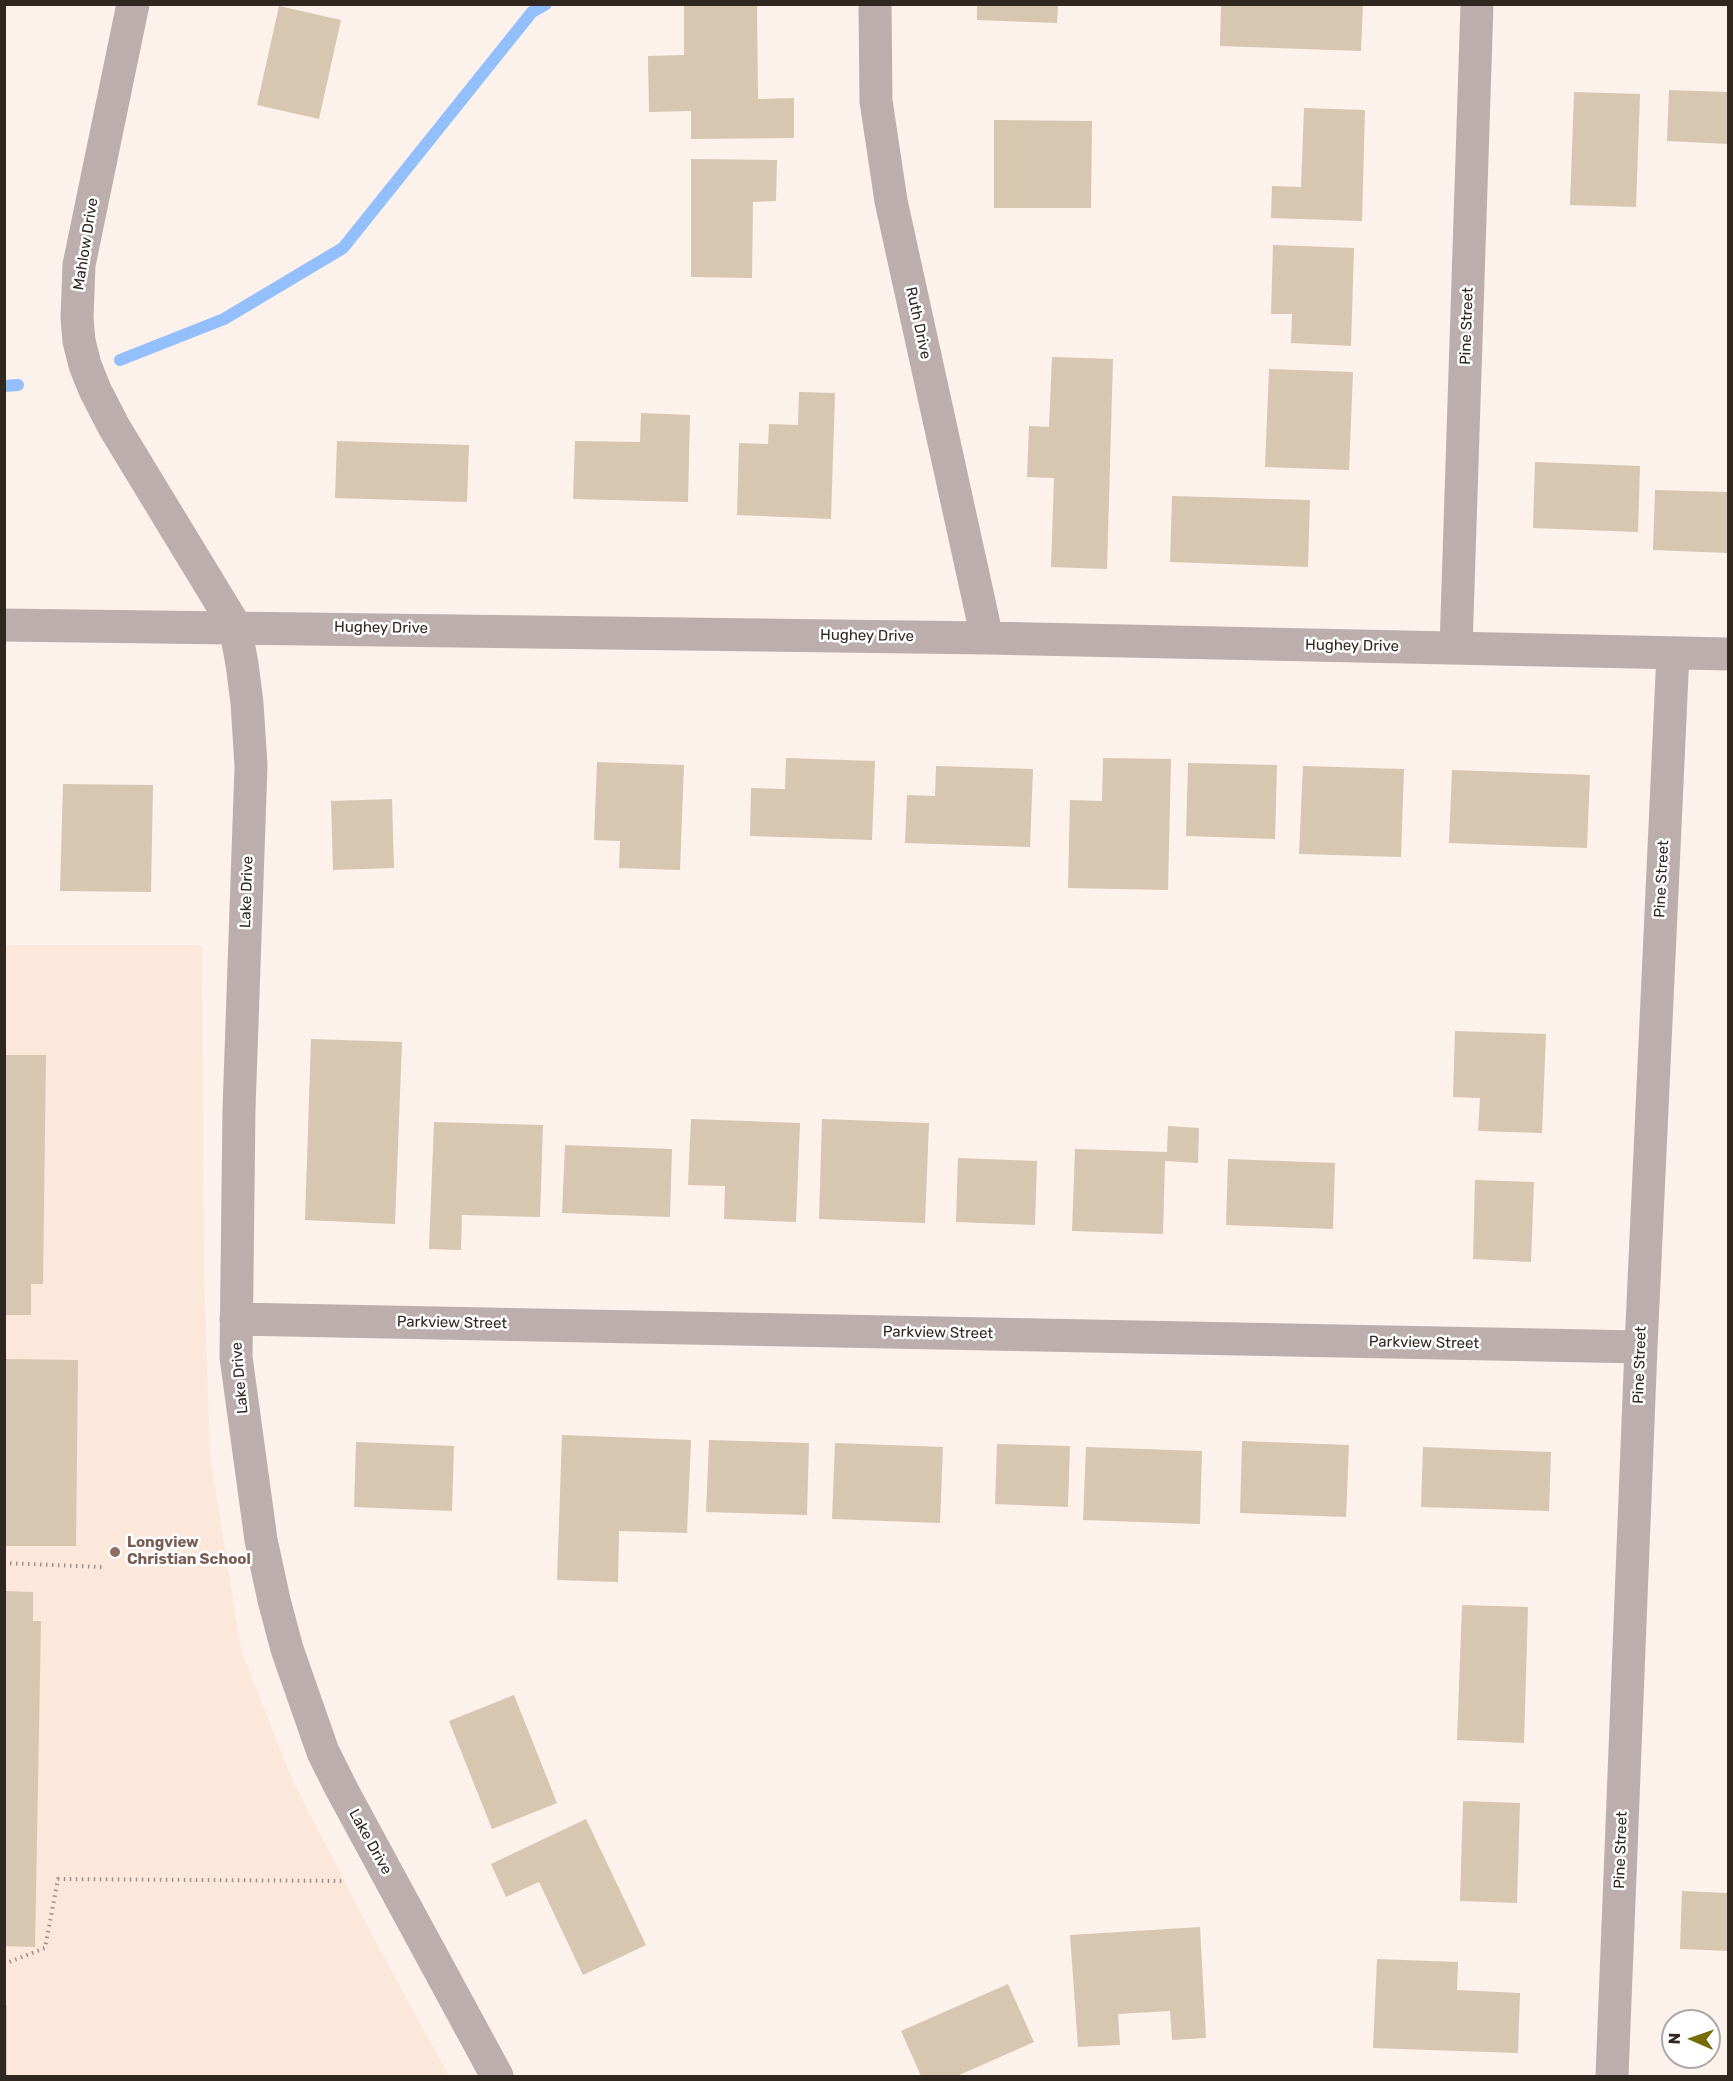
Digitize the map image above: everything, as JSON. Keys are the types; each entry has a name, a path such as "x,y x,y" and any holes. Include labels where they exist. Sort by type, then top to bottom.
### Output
{"street":[{"name":"Mahlow Drive","path":"133,4 80,266 77,301 79,341 95,390 114,427 235,626"},
{"name":"Ruth Drive","path":"875,4 876,101 887,179 987,638"},
{"name":"Pine Street","path":"1456,648 1477,4"},
{"name":"Hughey Drive","path":"4,625 235,626 987,638 1728,654"},
{"name":"Lake Drive","path":"235,626 247,703 251,766 239,1109 236,1318 238,1379 261,1540 287,1649 323,1752 497,2076"},
{"name":"Pine Street","path":"1612,2076 1672,653"},
{"name":"Parkview Street","path":"236,1318 1641,1347"}],"path":[{"path":"4,1563 102,1567"},
{"path":"4,1964 45,1948 58,1879 345,1881"}],"shaded area":[{"name":"Longview Christian School","path":"4,945 202,945 204,1271 210,1455 241,1649 292,1779 379,1948 449,2076 5,2076"}],"building":[{"path":"684,4 757,4 758,99 794,98 794,138 691,139 691,111 649,112 648,56 684,55"},
{"path":"1221,4 1363,4 1361,51 1220,46"},
{"path":"977,5 1058,5 1057,23 977,20"},
{"path":"279,6 341,20 319,119 257,105"},
{"path":"1669,90 1728,92 1728,144 1667,141"},
{"path":"1574,92 1640,94 1636,207 1570,205"},
{"path":"1304,108 1365,110 1362,221 1271,218 1272,186 1301,187"},
{"path":"994,120 1092,121 1091,208 994,208"},
{"path":"691,159 777,160 776,201 753,202 752,278 691,277"},
{"path":"1273,245 1354,248 1351,346 1291,343 1292,314 1271,314"},
{"path":"1052,357 1113,359 1107,569 1051,567 1054,478 1027,477 1029,426 1049,427"},
{"path":"1269,369 1353,372 1349,470 1265,467"},
{"path":"799,392 835,393 831,519 737,515 739,443 768,444 769,424 798,425"},
{"path":"641,413 690,415 688,502 573,499 575,441 640,442"},
{"path":"337,441 469,445 467,502 335,498"},
{"path":"1535,462 1640,466 1638,532 1533,528"},
{"path":"1655,490 1728,492 1728,553 1653,550"},
{"path":"1172,496 1310,500 1308,567 1170,562"},
{"path":"786,758 875,761 872,840 750,836 751,788 785,789"},
{"path":"1103,758 1171,759 1168,890 1068,888 1070,800 1102,801"},
{"path":"597,762 684,765 680,870 619,868 620,841 594,840"},
{"path":"1188,763 1277,765 1275,839 1186,836"},
{"path":"936,766 1033,769 1030,847 905,843 907,795 935,796"},
{"path":"1303,766 1404,769 1401,857 1299,854"},
{"path":"1452,770 1590,775 1587,848 1449,843"},
{"path":"63,784 153,785 151,892 60,891"},
{"path":"392,799 394,868 333,870 331,801"},
{"path":"1455,1031 1546,1034 1542,1133 1478,1131 1480,1098 1453,1097"},
{"path":"311,1039 402,1042 395,1224 305,1220"},
{"path":"4,1055 46,1055 43,1284 31,1284 31,1315 4,1315"},
{"path":"691,1119 800,1123 796,1222 724,1219 725,1186 688,1185"},
{"path":"822,1119 929,1123 925,1223 819,1219"},
{"path":"434,1122 543,1125 540,1217 462,1215 461,1250 429,1249"},
{"path":"1168,1126 1199,1128 1198,1163 1165,1161 1163,1234 1072,1231 1075,1149 1167,1152"},
{"path":"565,1145 672,1149 670,1217 562,1213"},
{"path":"958,1158 1037,1161 1035,1225 956,1222"},
{"path":"1228,1159 1335,1163 1333,1229 1226,1225"},
{"path":"1475,1180 1534,1182 1531,1262 1473,1259"},
{"path":"4,1359 78,1360 76,1546 4,1546"},
{"path":"562,1435 691,1440 687,1533 619,1531 618,1582 557,1580"},
{"path":"709,1440 809,1443 807,1515 706,1512"},
{"path":"1242,1441 1349,1445 1346,1517 1240,1513"},
{"path":"356,1442 454,1446 452,1511 354,1507"},
{"path":"835,1443 943,1447 940,1523 832,1519"},
{"path":"997,1444 1070,1446 1068,1507 995,1504"},
{"path":"1086,1447 1202,1451 1200,1524 1083,1520"},
{"path":"1423,1447 1551,1452 1549,1511 1421,1507"},
{"path":"4,1591 33,1592 33,1621 41,1621 35,1947 4,1946"},
{"path":"1462,1605 1528,1607 1524,1743 1457,1740"},
{"path":"514,1695 557,1803 492,1829 449,1721"},
{"path":"1463,1801 1520,1803 1517,1903 1460,1901"},
{"path":"586,1819 646,1945 583,1975 539,1882 506,1897 491,1864"},
{"path":"1682,1891 1728,1893 1728,1951 1680,1949"},
{"path":"1200,1927 1206,2038 1172,2040 1170,2011 1118,2014 1120,2045 1078,2047 1070,1935"},
{"path":"1377,1959 1458,1962 1457,1990 1520,1993 1518,2053 1373,2048"},
{"path":"1008,1984 1034,2042 957,2076 921,2076 901,2031"},
{"path":"4,2005 7,2005 7,2076 4,2076"}],"waterway":[{"path":"120,360 224,319 343,248 532,12 546,4"},
{"path":"4,386 18,385"}],"place":[{"name":"Longview Christian School","path":"115,1552"}]}
